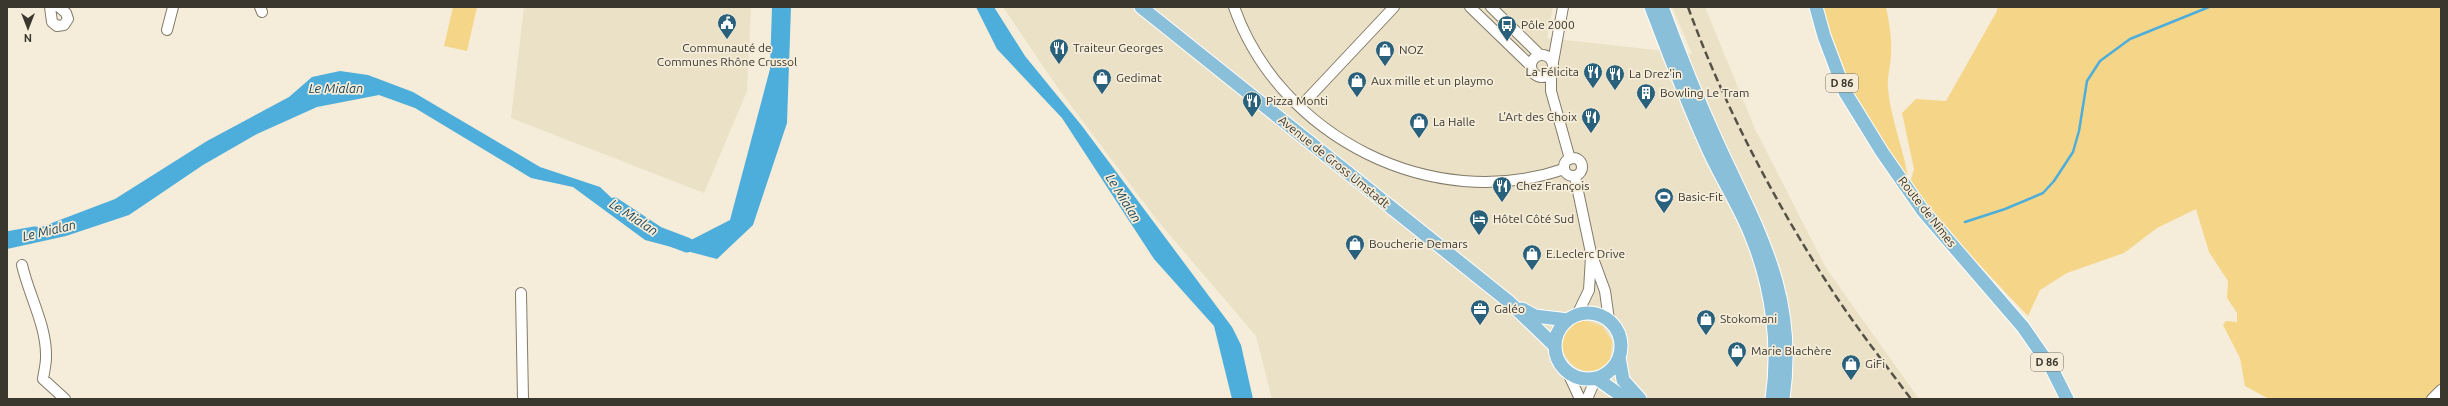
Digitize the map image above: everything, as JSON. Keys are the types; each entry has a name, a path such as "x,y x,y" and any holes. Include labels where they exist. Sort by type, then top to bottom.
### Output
{"main road":[{"name":"Avenue de Gross Umstadt","path":"1142,7 1508,301 1555,346"},
{"path":"1651,7 1686,99 1713,159 1748,227 1762,267 1773,326 1775,376 1772,399"},
{"path":"1662,7 1696,95 1755,220 1773,267 1785,331 1782,399"},
{"name":"Route de Nîmes","path":"1816,7 1824,36 1845,92 1882,152 1923,211 2023,327 2052,369 2068,399"},
{"name":"Avenue de Gross Umstadt","path":"1508,301 1535,316 1572,318"},
{"path":"1619,357 1611,370 1596,378 1577,378 1568,373 1558,361 1555,346 1558,332 1572,318 1588,313 1599,315 1609,320 1614,326 1620,340 1619,357 1623,380 1640,399"},
{"path":"1596,378 1626,399"}],"street":[{"path":"50,7 52,22 57,26 64,25 68,19 66,13 59,7"},
{"path":"167,30 173,7"},
{"path":"1234,7 1240,23 1259,59 1300,107 1313,120 1363,154 1413,172 1441,179 1505,180 1537,176 1564,169"},
{"path":"1300,107 1394,7"},
{"path":"1470,7 1531,66 1533,73 1540,77 1551,91"},
{"path":"1491,7 1541,55 1548,56 1553,62"},
{"path":"1563,7 1551,74 1551,91 1570,158"},
{"path":"1531,66 1534,59 1541,55 1557,39"},
{"path":"1540,77 1551,74"},
{"path":"1570,158 1580,161 1582,167 1581,173 1575,176 1568,175 1564,169 1565,162 1570,158"},
{"path":"1575,176 1591,253 1605,291 1609,320"},
{"path":"1572,318 1590,290 1591,253"},
{"path":"22,265 28,288 43,330 46,358 43,379 65,399"},
{"path":"521,293 523,399"},
{"path":"1568,373 1580,399"},
{"path":"1588,399 1596,378"},
{"path":"2432,399 2441,390"}],"shaded area":[{"path":"453,7 477,7 467,51 444,46"},
{"path":"524,7 751,7 747,91 704,193 511,118"},
{"path":"1003,7 1553,7 1547,38 1692,54 1672,7 1705,7 1755,129 1826,268 1919,399 1272,399 1256,336 1157,220 1060,91"},
{"path":"1816,7 1886,7 1891,41 1888,89 1892,114 1905,162 1909,186 1914,169 1902,113 1916,99 1946,101 1997,11 1997,7 2441,7 2441,399 2269,399 2245,386 2240,358 2223,325 2226,321 2237,322 2237,313 2227,298 2228,281 2209,252 2196,209 2157,228 2124,253 2067,273 2040,290 2028,316 1908,190 1845,92"},
{"path":"1583,320 1602,326 1612,341 1610,361 1597,370 1585,370 1574,366 1566,357 1562,346 1563,335 1570,325"}],"water":[{"name":"Le Mialan","path":"772,7 791,7 787,123 753,225 717,259 645,240 573,187 531,178 415,108 379,95 317,107 257,134 203,165 129,215 66,236 7,249 7,240 115,199 207,141 289,97 312,77 340,71 368,75 413,92 540,167 600,187 636,221 663,237 691,240 730,220 770,69"},
{"name":"Le Mialan","path":"976,7 994,7 1025,56 1082,126 1232,327 1241,345 1253,399 1232,399 1214,326 1154,259 1062,118 997,49"}],"waterway":[{"path":"1965,222 2005,209 2043,193 2054,181 2073,152 2079,131 2087,81 2100,61 2130,39 2209,7"},
{"name":"Le Mialan","path":"614,205 658,234 687,245"},
{"name":"Le Mialan","path":"7,239 35,234"}],"railway":[{"path":"1688,7 1701,42 1732,113 1786,216 1836,296 1867,341 1911,399"}],"place":[{"name":"Communauté de Communes Rhône Crussol","path":"727,40"},
{"name":"Pôle 2000","path":"1507,42"},
{"name":"Traiteur Georges","path":"1059,65"},
{"name":"NOZ","path":"1385,67"},
{"name":"La Félicita","path":"1593,89"},
{"name":"La Drez'in","path":"1615,91"},
{"name":"Gedimat","path":"1102,95"},
{"name":"Aux mille et un playmo","path":"1357,98"},
{"name":"Bowling Le Tram","path":"1646,110"},
{"name":"Pizza Monti","path":"1252,118"},
{"name":"L'Art des Choix","path":"1591,134"},
{"name":"La Halle","path":"1419,139"},
{"name":"Chez François","path":"1502,203"},
{"name":"Basic-Fit","path":"1664,214"},
{"name":"Hôtel Côté Sud","path":"1479,236"},
{"name":"Boucherie Demars","path":"1355,261"},
{"name":"E.Leclerc Drive","path":"1532,271"},
{"name":"Galéo","path":"1480,326"},
{"name":"Stokomani","path":"1706,336"},
{"name":"Marie Blachère","path":"1737,368"},
{"name":"GiFi","path":"1851,381"}]}
